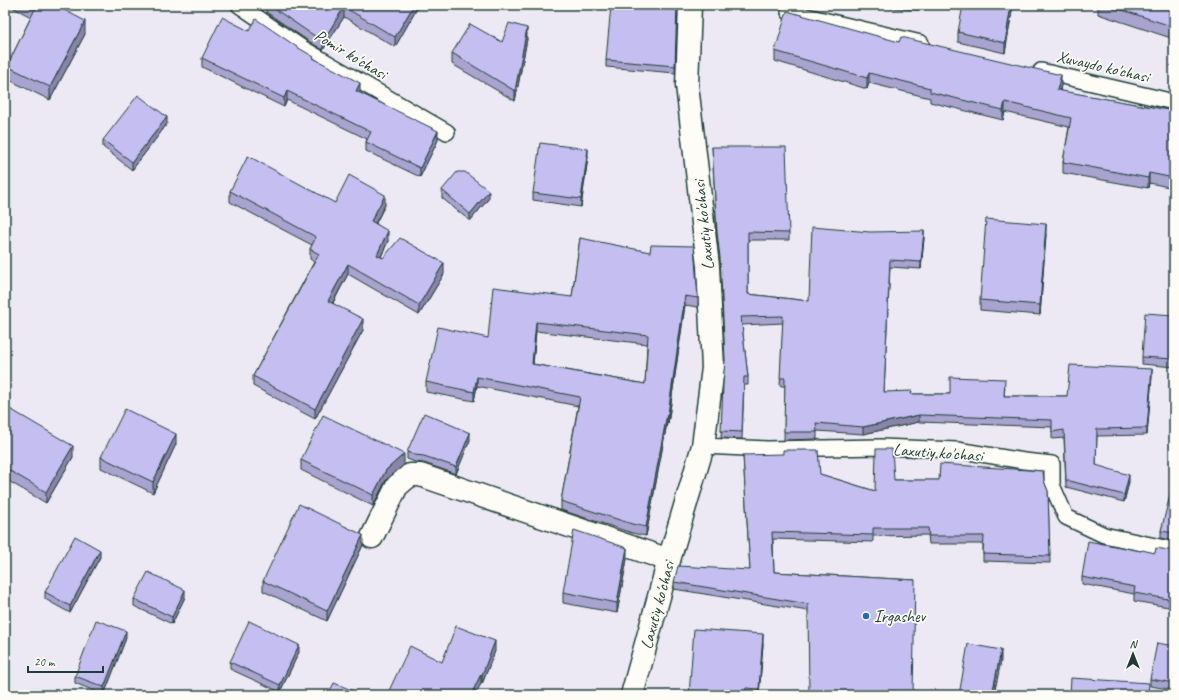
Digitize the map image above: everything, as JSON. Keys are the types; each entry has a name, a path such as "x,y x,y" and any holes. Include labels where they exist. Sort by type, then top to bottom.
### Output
{"street":[{"name":"Laxutiy ko'chasi","path":"632,695 669,560 703,446 713,368 708,266 687,85 690,5"},
{"path":"372,537 397,486 410,475 420,475 669,560"}],"lane":[{"name":"Pomir ko'chasi","path":"239,5 302,48 446,132"},
{"path":"789,12 936,46"},
{"name":"Xuvaydo ko'chasi","path":"1028,68 1174,102"},
{"name":"Laxutiy ko'chasi","path":"703,446 767,449 881,447 957,450 1052,464 1052,485 1066,517 1104,535 1174,550"}],"building":[{"path":"32,5 55,5 85,21 50,87 7,66 36,7"},
{"path":"269,5 414,5 395,37 344,7 323,41"},
{"path":"611,5 677,5 675,66 606,60"},
{"path":"963,5 1011,5 1005,43 958,32"},
{"path":"1107,5 1174,5 1174,27"},
{"path":"787,11 899,42 901,37 1061,75 1057,90 1174,111 1174,178 1149,173 1148,178 1063,162 1071,118 1005,102 1003,110 930,92 930,88 869,73 867,78 775,51"},
{"path":"222,17 249,31 256,19 314,57 313,58 360,83 356,91 438,131 420,168 366,142 371,132 287,91 284,98 202,58"},
{"path":"509,23 527,28 515,91 452,53 470,24 502,42"},
{"path":"138,95 167,117 132,162 103,140"},
{"path":"540,143 588,149 581,199 533,193"},
{"path":"712,147 786,147 789,233 748,232 748,294 809,301 812,227 870,232 924,231 921,262 890,260 884,392 912,391 911,394 950,394 950,377 1005,379 1004,396 1067,396 1070,365 1152,369 1147,428 1097,429 1096,465 1129,475 1124,495 1066,480 1064,430 1052,432 1052,420 919,415 863,427 816,423 817,432 784,432 785,378 780,378 783,316 741,317 748,377 744,377 742,432 721,431 725,360 720,258"},
{"path":"248,156 335,203 349,175 385,195 371,221 388,231 377,255 383,258 400,238 444,263 419,305 348,264 328,301 363,319 315,409 253,376 319,254 310,249 316,237 230,191"},
{"path":"457,172 465,172 489,191 470,214 442,190"},
{"path":"986,219 1046,224 1040,305 980,300"},
{"path":"580,238 650,252 651,245 694,246 698,298 685,296 668,414 646,527 632,524 561,501 580,397 477,377 474,392 426,382 438,327 488,338 493,287 572,297","holes":["536,322 648,335 645,384 532,364"]},
{"path":"1145,313 1174,315 1174,359 1142,357"},
{"path":"5,406 73,446 46,492 5,468"},
{"path":"125,409 176,434 153,482 101,457"},
{"path":"424,413 470,433 456,467 407,452"},
{"path":"323,415 404,454 386,470 373,495 301,460"},
{"path":"876,449 892,449 894,480 939,480 940,464 1043,471 1044,481 1048,491 1050,556 983,554 984,536 929,536 928,528 873,528 873,535 772,532 774,572 915,580 913,695 809,695 808,604 674,582 678,566 750,570 743,455 783,454 783,450 818,450 820,474 875,491"},
{"path":"1173,483 1174,484 1174,533 1161,531"},
{"path":"299,504 363,535 327,611 263,581"},
{"path":"574,530 627,548 617,603 563,592"},
{"path":"75,536 100,550 70,606 45,592"},
{"path":"1088,541 1155,553 1156,548 1174,551 1174,600 1134,593 1135,587 1082,577"},
{"path":"148,572 185,590 172,617 134,599"},
{"path":"96,620 126,631 104,687 75,676"},
{"path":"249,621 299,645 280,685 230,662"},
{"path":"456,626 495,641 482,675 481,674 471,695 387,695 410,646 442,662"},
{"path":"694,629 763,634 759,689 746,688 745,695 689,695"},
{"path":"1157,643 1174,646 1174,683 1150,679"},
{"path":"968,644 1001,650 992,695 959,695"},
{"path":"1071,678 1149,683 1148,695 1070,695"},
{"path":"334,683 364,695 328,695"}],"place":[{"name":"Irgashev","path":"866,616"}]}
